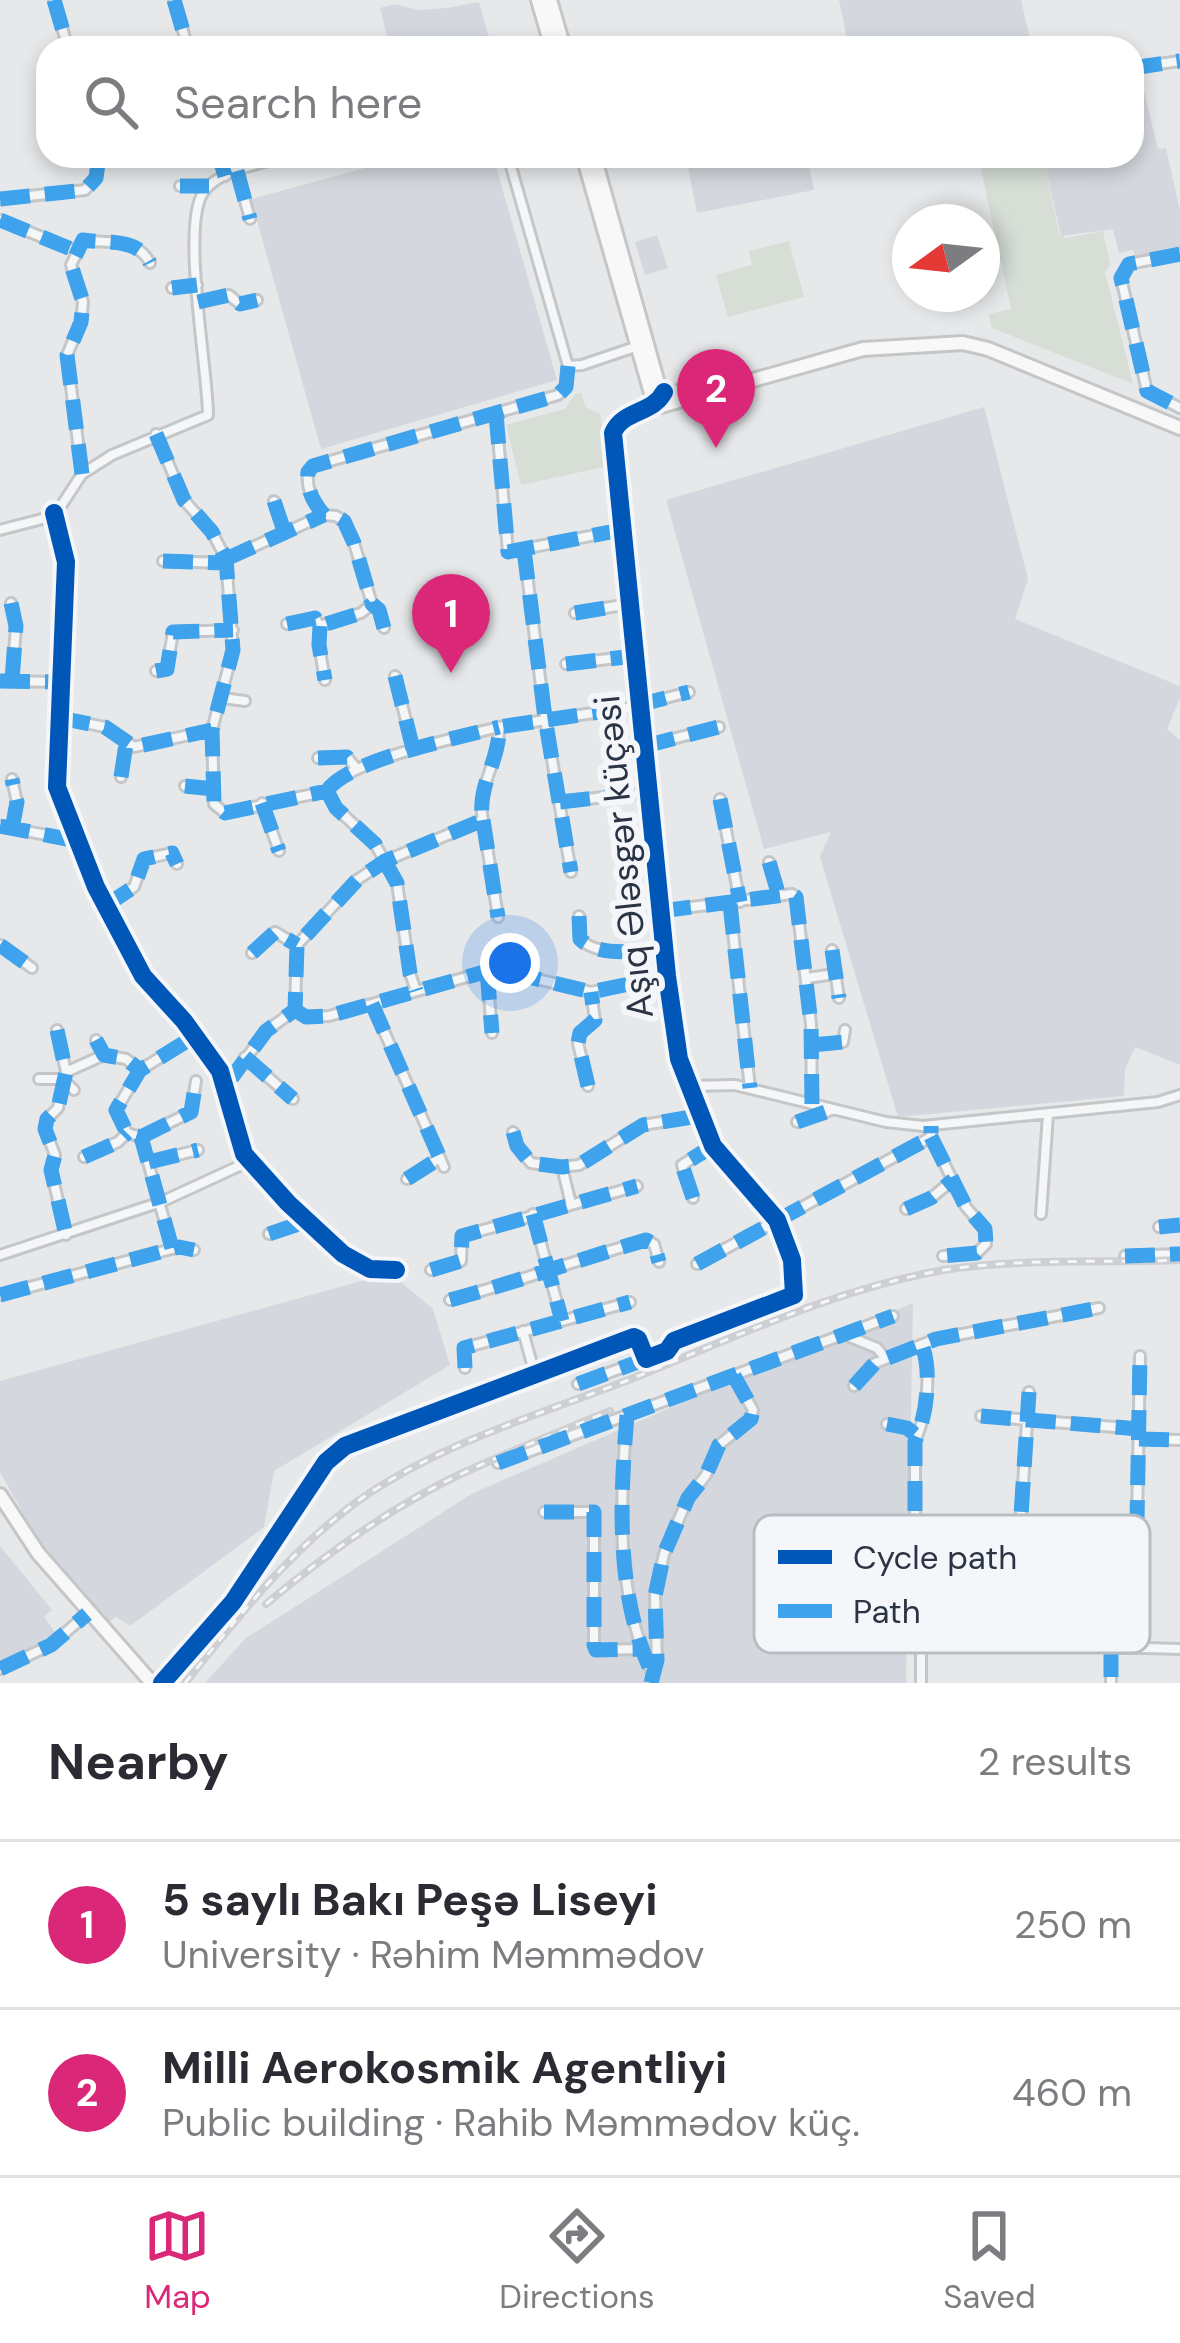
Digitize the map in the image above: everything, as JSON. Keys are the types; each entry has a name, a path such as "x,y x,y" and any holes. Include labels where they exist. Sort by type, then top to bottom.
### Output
{"main road":[{"path":"538,0 548,36"},
{"path":"550,0 560,36"},
{"path":"587,168 642,345 667,405 855,348 978,342 1180,426"},
{"path":"597,168 642,345"},
{"path":"0,1495 87,1614 152,1683"}],"street":[{"path":"54,0 64,36"},
{"path":"174,0 184,36"},
{"path":"1144,66 1180,61"},
{"path":"0,199 85,190 97,178 97,168"},
{"path":"223,168 225,176"},
{"path":"180,186 209,186 247,168"},
{"path":"324,515 307,481 314,466 558,395 566,387 568,366 511,168"},
{"path":"237,171 250,219"},
{"path":"0,530 54,513 82,474 156,434 208,415 197,285 198,209 209,186"},
{"path":"0,220 76,251"},
{"path":"82,474 67,355 83,315 81,294 70,270 76,251 83,240 125,243 145,253 150,263"},
{"path":"1180,254 1130,264 1121,278 1147,391 1180,408"},
{"path":"172,288 197,285"},
{"path":"198,302 229,295 240,304 257,300"},
{"path":"568,366 642,345"},
{"name":"Aşıq Ələsgər küçəsi","path":"646,1359 668,1352 674,1341 794,1295 792,1261 777,1220 713,1145 679,1059 628,604 614,428 661,395"},
{"path":"496,414 508,552 621,530"},
{"path":"156,434 184,500 212,532 226,561 233,630 231,663 212,730 214,804 225,814 327,790 357,770 413,749 499,727 639,705 689,692"},
{"path":"274,501 284,531"},
{"path":"54,513 65,562 58,787 105,907 143,976 195,1036 224,1082 233,1125 250,1161 307,1221 357,1263 370,1269 396,1270"},
{"path":"164,561 226,561 284,531 324,515 336,516 349,530 384,628"},
{"path":"524,550 544,718 571,872"},
{"path":"11,603 16,626 12,681"},
{"path":"320,626 361,613 372,604"},
{"path":"575,613 628,604"},
{"path":"287,624 315,618 320,626 325,680"},
{"path":"156,671 167,669 173,632 233,630"},
{"path":"566,664 634,656"},
{"path":"395,676 413,749"},
{"path":"0,681 61,682"},
{"path":"222,698 245,700"},
{"path":"60,718 93,723 114,732 126,744 147,747 212,730"},
{"path":"498,916 480,798 494,764 499,727"},
{"path":"645,746 718,728"},
{"path":"121,777 126,744"},
{"path":"317,758 347,757 357,770"},
{"path":"12,779 17,802 12,829"},
{"path":"185,786 214,789"},
{"path":"327,790 336,808 375,844 402,895 416,991"},
{"path":"560,802 649,792"},
{"path":"720,799 735,903 750,1088"},
{"path":"262,802 279,851"},
{"path":"295,1010 297,945 357,880 385,860 483,820"},
{"path":"0,826 77,841"},
{"path":"105,907 134,887 144,859 172,853 177,864"},
{"path":"769,862 778,896"},
{"path":"661,911 796,897 812,1045 812,1104"},
{"path":"579,916 580,938 589,947 626,952 664,948"},
{"path":"252,952 275,932 297,945"},
{"path":"0,945 32,968"},
{"path":"832,950 838,998"},
{"path":"295,1010 319,1017 495,969 591,992 667,976"},
{"path":"487,970 492,1033"},
{"path":"806,979 835,974"},
{"path":"588,1086 578,1043 580,1033 594,1024 591,992"},
{"path":"372,1004 442,1163 407,1180"},
{"path":"224,1082 276,1022 295,1010"},
{"path":"57,1030 64,1076 58,1108 45,1129 55,1154 51,1170 66,1234"},
{"path":"812,1045 843,1042 845,1030"},
{"path":"195,1036 140,1070 116,1110 127,1133 141,1137 188,1115 196,1082"},
{"path":"96,1040 104,1055"},
{"path":"39,1079 64,1076 104,1055 126,1059 140,1070"},
{"path":"245,1057 293,1099"},
{"path":"64,1076 74,1090"},
{"path":"692,1086 717,1083 750,1088 886,1122 931,1126 1158,1102 1180,1094"},
{"path":"797,1122 834,1109"},
{"path":"513,1132 531,1163 562,1167 592,1160 643,1125 704,1115"},
{"path":"1041,1214 1048,1115"},
{"path":"931,1126 931,1137 966,1207 986,1229 986,1244 977,1252 943,1256"},
{"path":"84,1156 118,1142 127,1133"},
{"path":"141,1137 172,1248"},
{"path":"698,1264 931,1137"},
{"path":"693,1198 682,1165 713,1145"},
{"path":"149,1162 198,1150"},
{"path":"0,1255 161,1202 250,1161"},
{"path":"562,1167 571,1204"},
{"path":"906,1208 931,1198 953,1180"},
{"path":"431,1270 461,1261 462,1236 638,1186"},
{"path":"533,1214 562,1321"},
{"path":"269,1234 307,1221"},
{"path":"1159,1227 1180,1226"},
{"path":"450,1300 646,1240 654,1244 659,1262"},
{"path":"0,1295 172,1248 194,1250"},
{"path":"1125,1256 1180,1254"},
{"path":"465,1368 464,1348 630,1302"},
{"path":"854,1387 875,1363 922,1345 1099,1308"},
{"path":"498,1463 893,1316"},
{"path":"523,1331 535,1375"},
{"path":"844,1335 877,1348 885,1358"},
{"path":"162,1683 233,1602 333,1455 345,1446 634,1337 640,1341 646,1359 578,1384"},
{"path":"916,1515 916,1436 924,1418 926,1355 922,1345"},
{"path":"1137,1515 1140,1356"},
{"path":"652,1678 657,1660 655,1596 664,1554 718,1445 751,1419 753,1410 734,1376"},
{"path":"1021,1515 1029,1392"},
{"path":"627,1415 620,1497 633,1618 652,1678"},
{"path":"981,1416 1180,1440"},
{"path":"887,1424 907,1428 916,1436"},
{"path":"544,1512 594,1512 594,1645 596,1650 641,1649"},
{"path":"0,1669 50,1645 87,1614"},
{"path":"1150,1648 1180,1649"}],"shaded area":[{"path":"839,0 1021,0 1029,36 846,36"},
{"path":"479,2 489,36 387,36 380,8 395,4 418,10"},
{"path":"1144,91 1158,149 1166,148 1180,211 1180,249 1136,259 1133,250 1119,253 1113,229 1061,236 1046,168 1144,168"},
{"path":"365,168 496,168 557,380 321,449 251,199"},
{"path":"688,168 809,168 814,190 697,213"},
{"path":"1045,168 1059,234 1066,238 1103,231 1110,264 1105,272 1133,384 992,328 989,314 1011,309 1000,258 1000,204 988,204 981,169"},
{"path":"657,235 668,268 645,275 635,242"},
{"path":"789,241 804,297 728,317 716,275 752,265 749,251"},
{"path":"581,393 586,407 600,414 608,466 521,485 506,425 565,409"},
{"path":"984,407 1028,579 1015,619 1180,686 1167,729 1180,740 1180,1065 1135,1047 1125,1070 1124,1096 898,1117 820,857 831,832 764,849 666,500"},
{"path":"390,1273 433,1309 450,1365 274,1471 264,1527 130,1626 116,1617 106,1625 37,1538 0,1472 0,1381"},
{"path":"913,1303 909,1515 754,1515 754,1653 907,1653 906,1683 205,1683 246,1638 473,1493"},
{"path":"0,1546 52,1610 44,1617 57,1635 0,1665"}],"railway":[{"path":"185,1683 261,1592 323,1529 377,1488 445,1451 782,1317 903,1279 1001,1264 1180,1260"},
{"path":"266,1604 337,1549 412,1500 483,1464 610,1411"}],"marked path":[{"path":"54,0 64,36"},
{"path":"174,0 184,36"},
{"path":"1144,66 1180,61"},
{"path":"0,199 85,190 96,178 97,168"},
{"path":"223,168 225,176"},
{"path":"237,171 250,219"},
{"path":"180,186 209,186"},
{"path":"0,220 76,251"},
{"path":"82,474 67,355 81,322 83,302 71,265 83,240 130,245 150,263"},
{"path":"1180,254 1129,264 1121,278 1147,391 1180,408"},
{"path":"172,288 197,285"},
{"path":"198,302 229,295 240,304 257,300"},
{"path":"384,628 344,521 320,510 309,490 308,472 313,466 558,395 566,387 568,366"},
{"path":"496,414 508,552 621,530"},
{"path":"156,434 184,500 212,532 226,559 233,650 212,730 214,804 225,813 327,791"},
{"path":"274,501 284,531"},
{"path":"226,559 324,515"},
{"path":"524,550 571,872"},
{"path":"163,561 226,563"},
{"path":"11,603 16,626 12,681"},
{"path":"287,624 315,618 320,626 361,613 372,604"},
{"path":"575,613 629,604"},
{"path":"320,626 325,680"},
{"path":"156,671 167,669 173,632 233,630"},
{"path":"566,664 634,656"},
{"path":"395,676 413,749"},
{"path":"0,681 61,682"},
{"path":"224,1081 233,1076 266,1031 295,1010 297,945 357,880 385,861 483,820 483,796 499,727 627,708 689,692"},
{"path":"60,718 105,727 134,747 212,730"},
{"path":"327,791 357,769 380,760 499,727"},
{"path":"645,746 719,727"},
{"path":"121,777 126,744"},
{"path":"318,758 347,757 357,769"},
{"path":"12,779 17,802 12,829"},
{"path":"185,786 214,789"},
{"path":"327,791 336,808 375,844 397,883 416,991"},
{"path":"560,802 649,792"},
{"path":"720,799 740,902"},
{"path":"262,803 279,851"},
{"path":"483,820 498,917"},
{"path":"0,826 77,841"},
{"path":"105,906 134,887 144,859 172,853 177,864"},
{"path":"769,862 779,896"},
{"path":"661,911 796,897 811,1024 812,1104"},
{"path":"730,904 750,1088"},
{"path":"579,916 580,939 598,949 664,948"},
{"path":"252,953 275,932 297,945"},
{"path":"0,945 32,968"},
{"path":"832,950 839,998"},
{"path":"295,1010 306,1017 329,1016 495,969 591,992 667,976"},
{"path":"487,970 492,1033"},
{"path":"588,1086 578,1043 580,1033 595,1020 591,992"},
{"path":"372,1004 444,1167"},
{"path":"57,1030 66,1072 58,1108 45,1129 55,1155 51,1170 66,1235"},
{"path":"812,1045 843,1042 845,1030"},
{"path":"172,1248 141,1137 127,1133 116,1110 140,1070 195,1036"},
{"path":"96,1040 104,1055 126,1059 140,1070"},
{"path":"245,1057 293,1099"},
{"path":"141,1137 191,1112 196,1081"},
{"path":"797,1122 834,1109"},
{"path":"513,1132 531,1163 562,1167 579,1165 643,1125 704,1115"},
{"path":"697,1264 931,1137 931,1126"},
{"path":"84,1157 127,1133"},
{"path":"931,1137 966,1207 985,1229 986,1244 977,1253 943,1256"},
{"path":"693,1198 682,1165 713,1146"},
{"path":"149,1162 198,1150"},
{"path":"407,1179 440,1158"},
{"path":"906,1209 931,1198 953,1180"},
{"path":"431,1270 461,1261 462,1236 637,1186"},
{"path":"533,1214 562,1321"},
{"path":"269,1234 307,1221"},
{"path":"1159,1227 1180,1225"},
{"path":"450,1300 646,1240 654,1244 659,1262"},
{"path":"0,1295 179,1247 194,1250"},
{"path":"1125,1256 1180,1254"},
{"path":"465,1368 464,1348 630,1302"},
{"path":"854,1386 875,1363 936,1339 1099,1308"},
{"path":"498,1463 893,1316"},
{"path":"915,1515 915,1441 927,1394 922,1345"},
{"path":"1137,1515 1140,1356"},
{"path":"578,1384 646,1359"},
{"path":"651,1683 657,1660 655,1596 664,1554 688,1498 706,1475 719,1445 751,1419 753,1410 734,1376"},
{"path":"1021,1515 1029,1392"},
{"path":"627,1415 622,1513 626,1579 652,1673"},
{"path":"981,1416 1139,1429"},
{"path":"887,1424 907,1428 917,1436"},
{"path":"1139,1439 1180,1440"},
{"path":"544,1512 594,1512 594,1645 596,1650 641,1649"},
{"path":"0,1669 51,1645 87,1614"},
{"path":"1111,1653 1111,1683"}],"cycle path":[{"path":"162,1683 233,1602 326,1462 345,1446 634,1337 646,1359 667,1351 674,1341 794,1295 792,1260 777,1220 713,1146 679,1059 667,976 613,433 623,420 653,404 664,392"},
{"path":"54,513 66,562 57,787 96,887 143,976 220,1071 244,1154 343,1254 370,1269 396,1270"}],"place":[{"name":"Milli Aerokosmik Agentliyi","path":"716,448"},
{"name":"5 saylı Bakı Peşə Liseyi","path":"451,673"}]}
